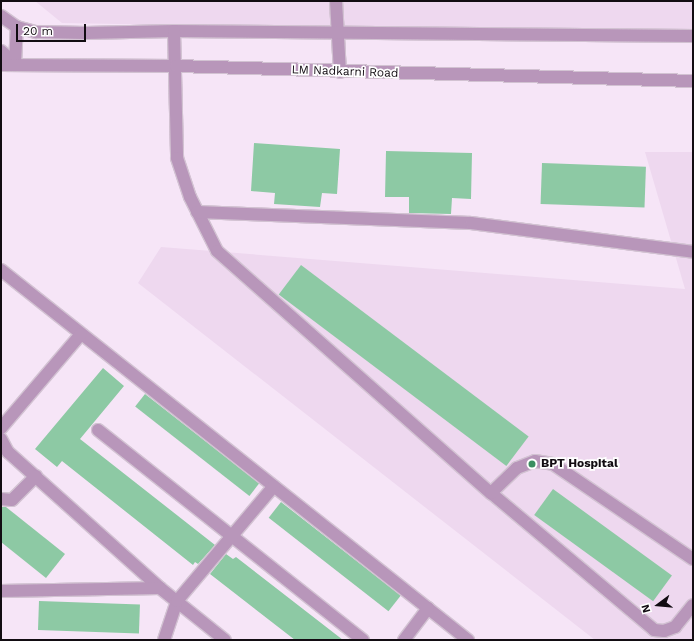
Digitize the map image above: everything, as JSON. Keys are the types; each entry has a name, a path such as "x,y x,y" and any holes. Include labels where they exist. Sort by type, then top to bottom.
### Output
{"street":[{"path":"336,1 340,35 340,72"},
{"path":"1,16 17,27 36,32 86,33 174,31 340,35 693,36"},
{"path":"15,63 17,27"},
{"path":"174,31 176,66 176,158 197,212 216,251 491,493 654,630 664,631 675,627 693,605"},
{"path":"1,51 15,63"},
{"name":"LM Nadkarni Road","path":"1,65 15,63 176,66 340,72 693,81"},
{"path":"197,212 471,223 693,252"},
{"path":"1,270 468,640"},
{"path":"1,428 81,334"},
{"path":"98,430 363,640"},
{"path":"1,439 8,452 160,588 225,640"},
{"path":"491,493 517,468 535,462 553,464 693,559"},
{"path":"1,499 12,500 36,476"},
{"path":"164,640 177,601 274,486"},
{"path":"1,591 160,588"},
{"path":"404,640 428,608"}],"shaded area":[{"path":"35,1 693,1 693,34 62,23"},
{"name":"BPT Hospital","path":"645,152 693,152 693,640 595,640 138,283 161,247 685,289"}],"building":[{"path":"254,143 340,149 337,194 322,193 320,207 274,204 275,193 251,191"},
{"path":"386,151 472,153 471,199 452,198 451,214 409,213 409,197 385,197"},
{"path":"542,163 646,167 645,208 541,204"},
{"path":"301,265 529,437 506,466 279,295"},
{"path":"103,368 124,386 80,439 215,545 198,564 195,562 193,565 62,461 57,467 35,449"},
{"path":"145,394 259,483 249,496 135,407"},
{"path":"553,489 672,575 653,601 534,515"},
{"path":"281,502 401,596 388,611 269,518"},
{"path":"1,507 6,507 65,554 46,578 1,542"},
{"path":"226,554 233,559 236,557 343,640 295,640 210,574"},
{"path":"39,601 140,605 139,634 38,630"}],"place":[{"name":"BPT Hospital","path":"532,464"}]}
